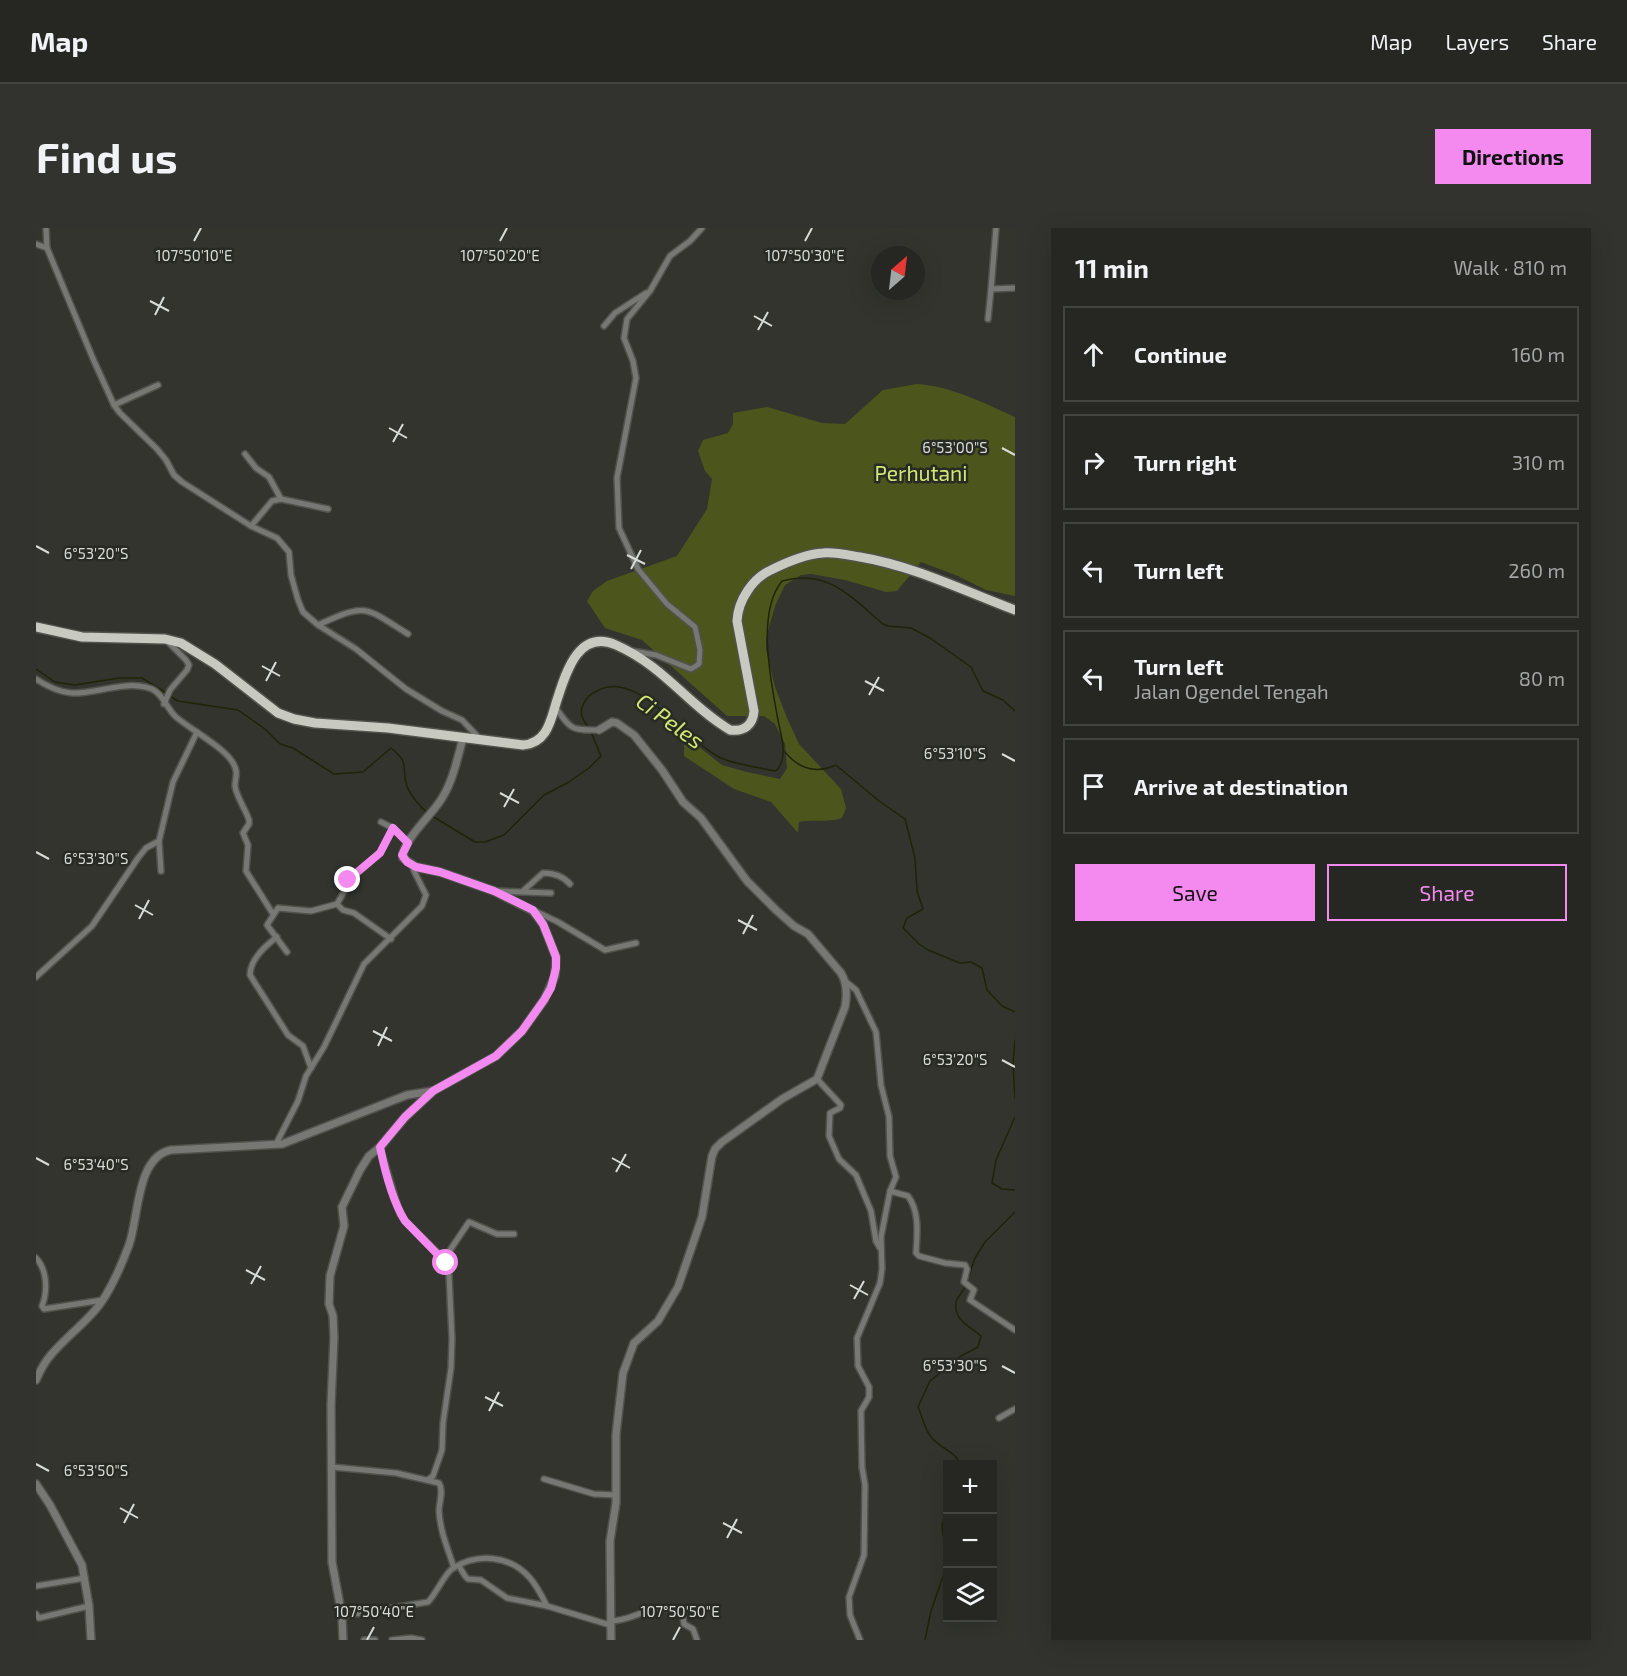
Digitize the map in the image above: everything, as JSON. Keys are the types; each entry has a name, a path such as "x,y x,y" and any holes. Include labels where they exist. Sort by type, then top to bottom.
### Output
{"highway":[{"path":"36,627 82,637 165,639 181,643 196,650 278,712 294,719 524,745 535,743 547,731 560,690 574,659 586,644 597,640 630,651 672,681 712,718 730,730 735,731 748,726 754,711 737,621 739,611 754,583 763,574 806,556 826,553 883,561 1015,610"}],"street":[{"path":"46,228 47,248 93,361 120,413 157,449 174,475 182,482 251,526 278,538 287,548 291,560 291,574 303,612 318,625 356,649 406,689 442,711 462,720 474,730 481,741"},
{"path":"630,651 643,652 691,669 699,664 700,650 695,627 667,604 638,569 619,528 617,478 636,378 633,361 624,338 625,325 629,316 650,291 670,256 702,228"},
{"path":"988,319 996,228"},
{"path":"36,244 47,248"},
{"path":"991,289 1015,288"},
{"path":"604,326 615,313 650,291"},
{"path":"114,405 158,385"},
{"path":"244,454 256,468 269,477 280,498"},
{"path":"251,526 272,501 280,498 328,509"},
{"path":"318,625 349,611 366,610 378,614 408,634"},
{"path":"165,639 189,665 166,698"},
{"path":"36,679 47,686 71,694 125,686 151,689 166,698 175,716 206,738 233,762 238,777 236,786 249,820 243,833 248,845 245,870 273,914"},
{"path":"555,707 568,726 580,730 598,730 612,722 634,735 683,801 701,818 747,880 794,926 808,934 845,981 856,990 877,1034 881,1085 890,1117 890,1156 896,1177 890,1191 881,1237 880,1283 857,1338 858,1366 869,1387 869,1397 861,1411 862,1467 865,1485 864,1555 849,1597 850,1615 860,1640"},
{"path":"474,730 459,738 452,777 440,803 408,843 402,855 407,862 413,866 440,872 494,891 558,922 604,950 636,943"},
{"path":"161,871 159,842 173,782 197,732"},
{"path":"381,822 393,828 408,843"},
{"path":"287,952 267,925 278,908 311,911 338,904 348,880 380,853 393,828"},
{"path":"36,977 92,926 138,858 146,848 159,842"},
{"path":"276,1144 296,1107 304,1080 324,1047 364,964 422,906 426,895 413,866"},
{"path":"523,891 543,873 554,873 566,879 570,884"},
{"path":"494,891 551,893"},
{"path":"338,904 343,910 354,913 391,939"},
{"path":"343,1640 342,1616 332,1562 331,1405 334,1337 333,1316 329,1304 330,1276 344,1226 342,1207 364,1163 405,1117 433,1091 496,1056 522,1031 544,1000 555,976 556,957 543,924 533,910"},
{"path":"277,937 255,959 250,968 250,975 288,1035 303,1046 311,1068"},
{"path":"611,1640 610,1541 616,1495 616,1434 623,1373 634,1343 658,1321 678,1287 702,1217 705,1191 715,1149 782,1099 817,1079 845,1007 845,981"},
{"path":"817,1079 841,1105 840,1108 830,1113 829,1136 839,1160 856,1175 871,1211 876,1241 881,1250"},
{"path":"36,1380 50,1355 106,1296 129,1245 144,1178 150,1162 162,1151 276,1144 407,1095 433,1091"},
{"path":"380,1147 400,1214 444,1259 449,1275 451,1368 441,1450 433,1476 429,1479"},
{"path":"890,1191 908,1196 914,1206 917,1234 916,1253 919,1256 945,1263 965,1265 967,1284 974,1290 970,1300 1015,1330"},
{"path":"444,1259 469,1222 497,1234 514,1233"},
{"path":"36,1258 45,1276 45,1298 42,1305 44,1309 102,1300"},
{"path":"999,1418 1015,1408"},
{"path":"332,1467 396,1473 435,1480 441,1485 439,1509 442,1531 456,1567 468,1579 481,1580 507,1598 610,1623 622,1621 644,1611 678,1610 684,1624 693,1629 697,1640"},
{"path":"544,1479 594,1494 616,1495"},
{"path":"36,1485 50,1505 82,1565 89,1606 91,1640"},
{"path":"342,1616 428,1602 456,1567 483,1557 511,1563 530,1578 547,1606"},
{"path":"36,1586 85,1578"},
{"path":"36,1614 39,1618 89,1606"},
{"path":"392,1640 411,1638 422,1640"},
{"path":"364,1640 375,1640"}],"green space":[{"name":"Perhutani","path":"917,384 955,392 1015,417 1015,596 986,590 921,562 897,591 886,592 845,580 811,574 801,575 785,585 775,606 766,638 766,649 775,687 799,744 841,789 846,808 842,818 799,822 798,833 771,802 734,789 684,756 684,745 694,743 722,765 780,779 787,768 785,744 775,724 764,716 727,716 642,640 605,628 587,601 593,591 607,581 677,556 707,509 712,479 705,471 698,451 703,440 728,433 733,424 733,413 767,407 822,423 845,424 883,390"}],"waterway":[{"name":"Ci Peles","path":"589,728 581,713 589,696 612,686 628,689 645,698 721,758 775,771 778,769 783,757 783,745 769,668 767,629 769,611 782,581 798,578 826,582 850,596 883,624 911,628 930,638 971,667 983,691 1003,700 1015,711"},
{"name":"Ci Peles","path":"36,669 55,682 75,685 119,678 142,678 166,693"},
{"name":"Ci Peles","path":"170,696 178,701 238,710 265,729 280,744 293,748 334,774 363,772 391,748 403,762 407,786 419,805 428,813"},
{"name":"Ci Peles","path":"432,816 475,842 485,842 504,835 544,795 569,782 601,756 591,732"},
{"path":"785,752 790,758 808,768 822,769 836,765 879,801 905,819 915,858 917,891 923,909 907,918 903,928 928,950 960,963 971,962 982,968 987,990 1002,1006 1015,1012"},
{"path":"1015,1040 1013,1064 1015,1098"},
{"path":"1015,1117 996,1160 992,1183 1002,1189 1015,1190"},
{"path":"967,1282 975,1258 985,1242 1015,1212"},
{"path":"958,1460 929,1435 918,1407 930,1381 961,1356 978,1347 981,1336 957,1314 957,1299 965,1287"},
{"path":"943,1522 943,1536"},
{"path":"925,1640 931,1611 943,1576"}],"route":[{"path":"348,880 380,853 393,828 408,843 402,855 411,865 440,872 494,891 533,910 543,924 556,957 555,976 551,988 522,1031 496,1056 433,1091 405,1117 380,1147 400,1214 446,1263"}]}
